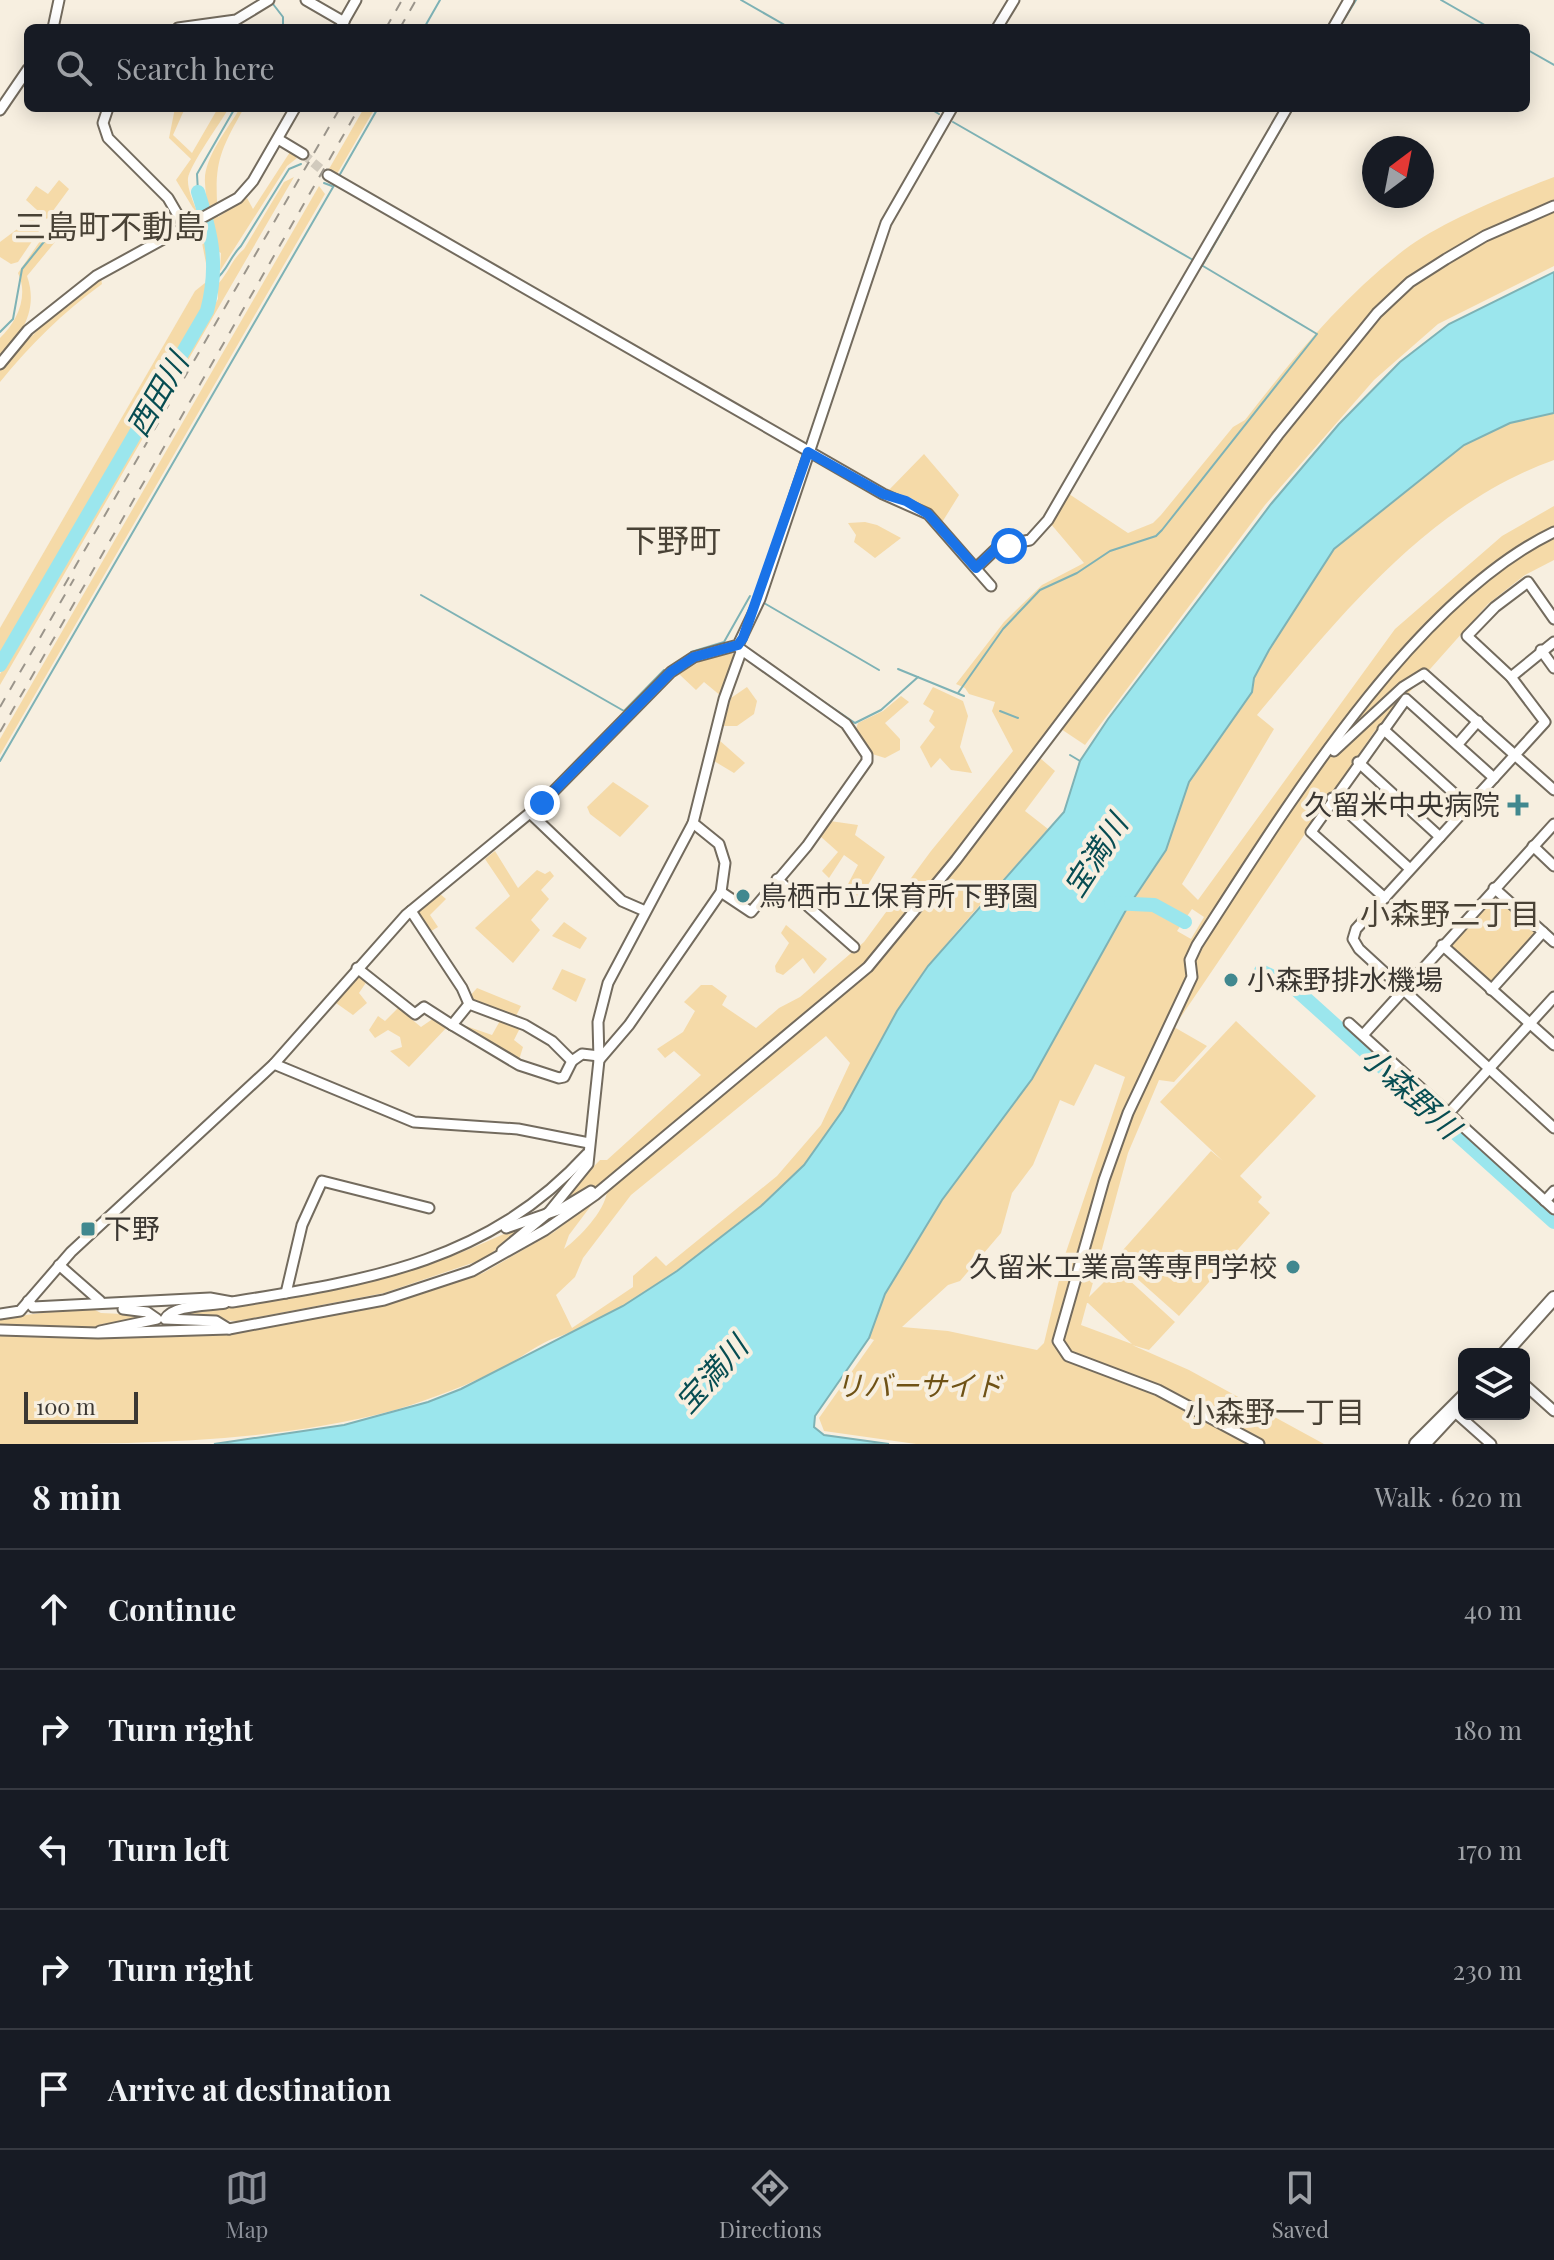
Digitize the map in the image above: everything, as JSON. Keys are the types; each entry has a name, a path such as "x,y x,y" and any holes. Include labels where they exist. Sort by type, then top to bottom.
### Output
{"main road":[{"path":"1509,1348 1554,1298"},
{"path":"1416,1444 1458,1402"}],"street":[{"path":"54,24 59,0"},
{"path":"306,0 341,24"},
{"path":"343,24 356,0"},
{"path":"999,24 1014,0"},
{"path":"1335,24 1349,0"},
{"path":"207,24 236,20 266,2"},
{"path":"0,114 24,75"},
{"path":"107,112 103,123 108,138 168,198 186,229"},
{"path":"0,364 28,330 96,276 221,210 246,190 293,112"},
{"path":"495,1260 503,1249 549,1212 588,1164 599,1058 598,1022 608,983 693,823 740,648 760,599 886,223 950,112"},
{"path":"976,568 999,546 1030,540 1048,520 1285,112"},
{"path":"278,139 303,154"},
{"path":"335,179 808,452 883,494 906,501 928,514 991,586"},
{"path":"0,1330 98,1333 229,1329 384,1300 495,1260 545,1230 602,1189 868,967 993,811 1278,435 1377,313 1410,282 1446,259 1485,236 1554,206"},
{"path":"1259,1444 1158,1390 1068,1356 1058,1341 1112,1156 1158,1043 1192,977 1190,960 1231,893 1327,753 1392,671 1453,605 1510,557 1554,532"},
{"path":"1554,619 1528,582 1495,607 1467,636 1511,677 1545,722 1356,929 1353,939 1355,945 1554,1128"},
{"path":"1511,677 1554,642"},
{"path":"0,1314 20,1311 59,1265 274,1064 411,911 530,813 671,672 694,657 740,648 846,724 867,755 807,846 748,912 721,892"},
{"path":"1541,650 1554,668"},
{"path":"1327,753 1335,750 1403,687 1424,674 1554,790"},
{"path":"1385,898 1311,832 1332,798 1406,699 1494,778"},
{"path":"1458,744 1478,721"},
{"path":"1383,729 1468,806"},
{"path":"1358,762 1440,837"},
{"path":"1332,798 1410,869"},
{"path":"530,813 622,901 645,911"},
{"path":"599,1058 629,1025 721,892 725,863 719,844 693,823"},
{"path":"1363,1035 1554,824"},
{"path":"1533,846 1554,866"},
{"path":"777,879 854,947"},
{"path":"1494,888 1554,942"},
{"path":"411,911 469,1004 525,1025 552,1041 572,1061"},
{"path":"1491,990 1543,932"},
{"path":"1442,945 1554,1045"},
{"path":"357,968 415,1014 424,1007 529,1070 564,1077 572,1061 582,1054 599,1058"},
{"path":"1448,1114 1554,997"},
{"path":"452,1025 469,1004"},
{"path":"1349,1023 1554,1209"},
{"path":"274,1064 414,1122 508,1128 589,1143"},
{"path":"488,1235 551,1190 587,1154"},
{"path":"286,1293 302,1225 322,1181 429,1208"},
{"path":"98,1333 106,1327 151,1322 184,1309 395,1272 549,1212 595,1189 602,1189"},
{"path":"1545,1201 1554,1191"},
{"path":"59,1265 112,1309 135,1309 170,1321 216,1321 229,1329"},
{"path":"28,1301 33,1307 210,1298 232,1302"},
{"path":"1530,1389 1554,1411"},
{"path":"1426,1444 1458,1410"},
{"path":"1456,1413 1491,1444"}],"green space":[{"path":"174,112 183,112 173,135 192,153 216,112 226,112 199,154 188,178 191,197 208,243 207,268 196,213 176,180 191,159 169,138"},
{"path":"237,112 242,112 220,160 218,217 247,198 253,209 290,152 297,158 287,166 220,271 221,253 212,248 205,173"},
{"path":"362,112 373,112 337,174 329,169"},
{"path":"294,177 0,685 0,674 218,299 218,284 244,249 284,182"},
{"path":"1554,177 1554,266 1438,324 1374,380 1265,505 1085,745 1061,729 1067,721 1061,717 909,912 864,964 599,1186 569,1201 562,1199 600,1160 607,1160 701,1075 674,1051 665,1058 657,1049 683,1032 695,1011 684,1002 701,985 712,985 727,996 722,1005 756,1028 779,1008 800,997 864,942 931,851 1013,751 992,711 995,702 969,694 956,684 1004,622 1042,585 1084,563 1050,523 1069,494 1128,533 1153,523 1233,427 1245,420 1319,330 1381,269 1437,229"},
{"path":"59,180 69,189 47,219 26,200 36,186 48,194"},
{"path":"319,186 325,194 0,755 0,739"},
{"path":"68,216 69,225 27,276 31,300 26,321 0,360 0,338 12,324 22,299 18,273 56,218"},
{"path":"32,218 41,228 18,262 11,264 0,257 0,242"},
{"path":"101,278 102,284 48,330 0,382 0,371 23,345 60,310"},
{"path":"205,283 207,298 192,328 11,641 0,653 0,628 195,291"},
{"name":"リバーサイド","path":"1554,413 1554,460 1508,480 1466,505 1427,534 1354,603 1257,715 1274,729 1182,884 1198,900 1395,629 1502,536 1554,506 1554,560 1525,575 1488,604 1374,732 1174,1027 1207,1046 1174,1082 1159,1080 1128,1153 1089,1297 1117,1269 1175,1322 1149,1350 1132,1345 1189,1370 1324,1444 916,1444 824,1431 819,1418 874,1340 869,1338 885,1294 942,1200 1032,1079 1126,910 1157,865 1189,782 1252,692 1254,678 1269,650 1334,549 1464,445 1510,423","holes":["1192,909 1204,917 1191,939 1177,931","1095,1064 1125,1077 1065,1255 1044,1343 1037,1350 948,1331 902,1327 948,1285 960,1281 1001,1233 1012,1193 1033,1165 1060,1100 1074,1106","1088,1303 1132,1344 1081,1325"]},
{"path":"924,454 959,495 941,524 908,499 887,492"},
{"path":"865,522 901,538 875,558 854,542 856,535 848,523"},
{"path":"732,653 734,656 721,696 704,682 696,690 679,674 701,661"},
{"path":"747,687 757,701 754,714 737,726 723,726 731,698"},
{"path":"933,687 963,701 968,716 960,747 972,773 951,770 940,758 931,768 920,747 935,727 929,721 934,711 923,704"},
{"path":"901,696 909,702 885,723 900,739 900,750 885,758 869,753 856,729 858,723 883,711"},
{"path":"719,740 745,763 734,773 714,761"},
{"path":"1040,758 1055,771 1025,811 1048,829 950,939 914,986 818,1148 804,1166 753,1214 651,1289 491,1373 451,1391 395,1410 298,1430 249,1436 149,1442 0,1444 0,1335 231,1334 396,1302 483,1273 554,1232 596,1199 569,1235 564,1249 596,1216 607,1192 872,968 917,918","holes":["826,1036 850,1063 821,1125 777,1176 666,1266 656,1256 633,1276 633,1287 572,1328 556,1295 575,1277 583,1258 631,1195"]},
{"path":"613,782 649,806 620,837 590,814 587,807"},
{"path":"830,821 858,825 855,835 885,857 860,898 846,888 858,865 844,855 829,878 822,871 838,852 820,836"},
{"path":"495,851 518,888 537,870 545,874 550,871 554,876 541,890 549,899 531,920 540,930 513,963 475,928 510,896 485,859"},
{"path":"1494,890 1540,932 1492,986 1444,945"},
{"path":"440,894 446,899 430,915 438,927 428,933 416,912"},
{"path":"564,922 587,938 580,949 552,936"},
{"path":"786,925 827,959 814,974 803,958 783,975 776,972 775,966 789,943 781,933"},
{"path":"562,969 586,979 576,1002 552,989"},
{"path":"360,975 367,981 359,993 367,1003 353,1015 336,1003"},
{"path":"477,988 521,1006 515,1018 471,1001 469,997"},
{"path":"398,1008 421,1027 434,1018 448,1026 409,1067 390,1051 402,1047 400,1037 388,1030 375,1038 369,1030 378,1016 385,1021"},
{"path":"501,1019 520,1028 514,1040 523,1047 518,1063 463,1031 466,1026 492,1035"},
{"path":"1236,1021 1316,1096 1240,1176 1262,1197 1258,1202 1270,1213 1179,1316 1115,1259 1211,1151 1223,1161 1160,1102"},
{"path":"532,1221 484,1259 384,1293 238,1321 178,1318 178,1313 315,1293 395,1275 464,1251"},
{"path":"91,1308 101,1313 144,1315 143,1320 102,1324 93,1328 0,1327 0,1317"}],"water":[{"name":"宝満川","path":"1554,272 1554,413 1510,423 1464,445 1334,549 1269,650 1254,678 1252,692 1189,782 1166,850 1126,910 1032,1079 942,1200 885,1294 869,1338 815,1416 814,1427 824,1435 889,1444 214,1444 344,1425 428,1402 461,1389 623,1306 677,1271 761,1206 804,1165 843,1110 897,1011 928,966 1064,812 1080,761 1108,719 1271,504 1339,424 1400,362 1449,324"}],"waterway":[{"path":"426,24 440,0"},
{"path":"741,0 783,24"},
{"path":"1341,24 1356,0"},
{"path":"1441,0 1483,24"},
{"name":"西田川","path":"273,4 283,17 283,24"},
{"path":"1530,51 1554,65"},
{"name":"西田川","path":"198,192 197,174 233,112"},
{"path":"339,176 376,112"},
{"path":"1202,266 1291,112"},
{"path":"953,122 1193,260"},
{"path":"215,280 241,246 289,169 301,164"},
{"path":"0,761 336,182"},
{"path":"324,183 332,186"},
{"name":"西田川","path":"0,665 207,311 213,279 212,251 198,192"},
{"path":"0,332 13,319 22,269 47,238"},
{"path":"958,693 1003,629 1040,590 1077,573 1110,551 1156,536 1317,334 1203,266"},
{"path":"421,595 624,711 664,670"},
{"path":"691,652 724,642 750,596"},
{"path":"764,603 879,670"},
{"path":"898,669 964,696"},
{"path":"805,689 855,723 881,710 918,677"},
{"path":"1000,711 1018,718"},
{"path":"1070,755 1080,761"},
{"name":"小森野川","path":"1111,903 1154,905 1185,922"},
{"name":"小森野川","path":"1261,971 1292,986 1554,1222"}],"tunnel":[{"path":"303,154 328,175"}],"railway":[{"path":"388,24 402,0"},
{"path":"402,24 416,0"},
{"path":"64,586 338,112"},
{"path":"0,732 357,112"},
{"path":"0,707 74,579"}],"place":[{"name":"久留米中央病院","path":"1518,805"},
{"name":"鳥栖市立保育所下野園","path":"743,896"},
{"name":"小森野排水機場","path":"1231,980"},
{"name":"下野","path":"88,1229"},
{"name":"久留米工業高等専門学校","path":"1293,1267"}],"district":[{"name":"三島町不動島","path":"110,227"},
{"name":"下野町","path":"673,541"},
{"name":"小森野二丁目","path":"1450,915"},
{"name":"小森野一丁目","path":"1275,1413"}],"route":[{"path":"542,803 671,672 694,657 738,645 760,599 808,452 883,494 906,501 928,514 976,568 999,546 1009,546"}]}
